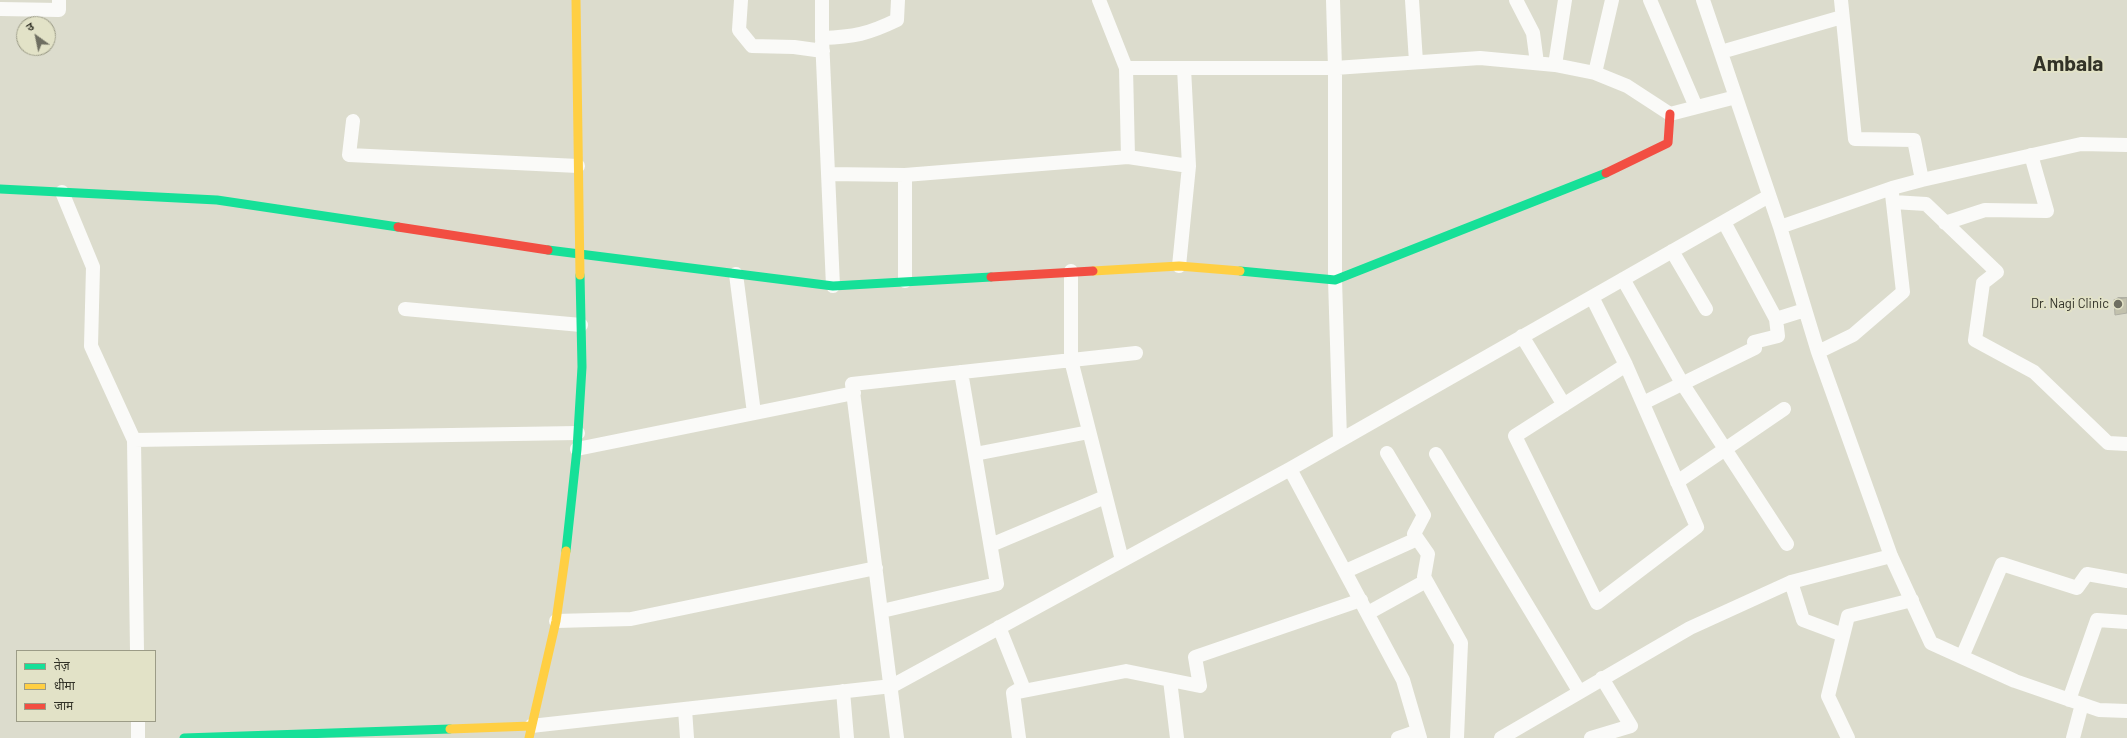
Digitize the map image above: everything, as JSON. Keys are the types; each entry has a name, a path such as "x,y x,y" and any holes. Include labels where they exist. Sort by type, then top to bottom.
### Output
{"street":[{"path":"0,9 59,10 59,0"},
{"path":"530,732 556,621 563,574 577,449 582,367 576,0"},
{"path":"741,0 740,30 752,46 794,47 823,45 873,32 897,20 898,0"},
{"path":"822,0 833,286"},
{"path":"1099,0 1126,68 1128,157"},
{"path":"1332,0 1335,68 1335,280 1340,440"},
{"path":"1412,0 1416,62"},
{"path":"1516,0 1533,33 1537,63"},
{"path":"1555,64 1565,0"},
{"path":"1595,73 1612,0"},
{"path":"1650,0 1696,107"},
{"path":"1703,0 1780,227 1818,352 1891,556 1931,643 2014,681 2099,710 2127,711"},
{"path":"1841,0 1855,139 1914,140 1922,180"},
{"path":"1721,52 1842,17"},
{"path":"1126,68 1335,68 1480,58 1555,64 1595,73 1627,86 1670,114 1736,97"},
{"path":"1179,266 1189,166 1184,68"},
{"path":"0,189 217,200 580,255 833,286 1071,271 1179,266 1335,280 1596,178 1668,143 1670,114"},
{"path":"352,121 349,155 578,166"},
{"path":"1780,227 1892,188 1922,180 2082,144 2127,145"},
{"path":"1945,223 1985,210 2047,211 2031,155"},
{"path":"828,174 905,175 1128,157 1189,166"},
{"path":"905,175 905,281"},
{"path":"1818,352 1852,335 1903,292 1892,188"},
{"path":"62,192 93,267 91,346 134,440 137,650"},
{"path":"184,738 530,732 685,709 892,686 1290,469 1769,196"},
{"path":"1893,202 1926,204 1996,272 1983,283 1975,340 2034,372 2108,443 2127,444"},
{"path":"1643,403 1755,348 1754,342 1778,336 1776,319 1724,222"},
{"path":"1672,251 1706,309"},
{"path":"1071,271 1071,360 1088,432 1122,560"},
{"path":"736,274 754,413"},
{"path":"1623,279 1682,383 1787,544"},
{"path":"1592,297 1626,365 1697,527 1597,603 1515,436 1626,365"},
{"path":"405,309 581,325"},
{"path":"1776,319 1805,310"},
{"path":"1522,336 1564,405"},
{"path":"897,738 892,686 852,384 1136,353"},
{"path":"882,611 997,584 961,372"},
{"path":"577,449 854,393"},
{"path":"1677,482 1784,409"},
{"path":"975,454 1088,432"},
{"path":"134,440 578,433"},
{"path":"1387,453 1424,514 1414,534 1428,554 1424,577 1461,643 1457,738"},
{"path":"1436,454 1579,691"},
{"path":"1290,469 1346,571 1403,680 1419,734 1398,738"},
{"path":"991,545 1105,497"},
{"path":"1346,571 1417,539"},
{"path":"1501,738 1579,691 1690,628 1791,582 1891,556"},
{"path":"1962,657 2002,564 2076,588 2086,574 2127,581"},
{"path":"556,621 632,619 876,568"},
{"path":"1368,613 1426,581"},
{"path":"1791,582 1803,620 1843,635"},
{"path":"1013,693 1126,671 1200,686 1195,657 1361,600"},
{"path":"1848,738 1828,696 1848,616 1912,600"},
{"path":"2072,738 2075,702 2097,620 2127,622"},
{"path":"999,627 1023,687 1013,693"},
{"path":"1591,738 1631,726 1602,678"},
{"path":"1170,680 1177,738"},
{"path":"844,691 847,738"},
{"path":"1013,693 1019,738"},
{"path":"685,709 687,738"},
{"path":"138,722 138,738"}],"building":[{"path":"2127,298 2127,313 2115,315 2114,300"}],"traffic: fast":[{"path":"1240,271 1335,280 1606,173"},
{"path":"0,189 217,200 398,227"},
{"path":"548,250 833,286 991,277"},
{"path":"566,551 577,449 582,367 580,275"},
{"path":"184,738 450,729"}],"traffic: slow":[{"path":"576,0 580,275"},
{"path":"1093,271 1179,266 1240,271"},
{"path":"529,738 556,621 566,551"},
{"path":"450,729 531,726"}],"traffic: jam":[{"path":"1606,173 1668,143 1670,114"},
{"path":"398,227 548,250"},
{"path":"991,277 1093,271"}],"place":[{"name":"Dr. Nagi Clinic","path":"2118,304"}],"district":[{"name":"Ambala","path":"2068,64"}]}
